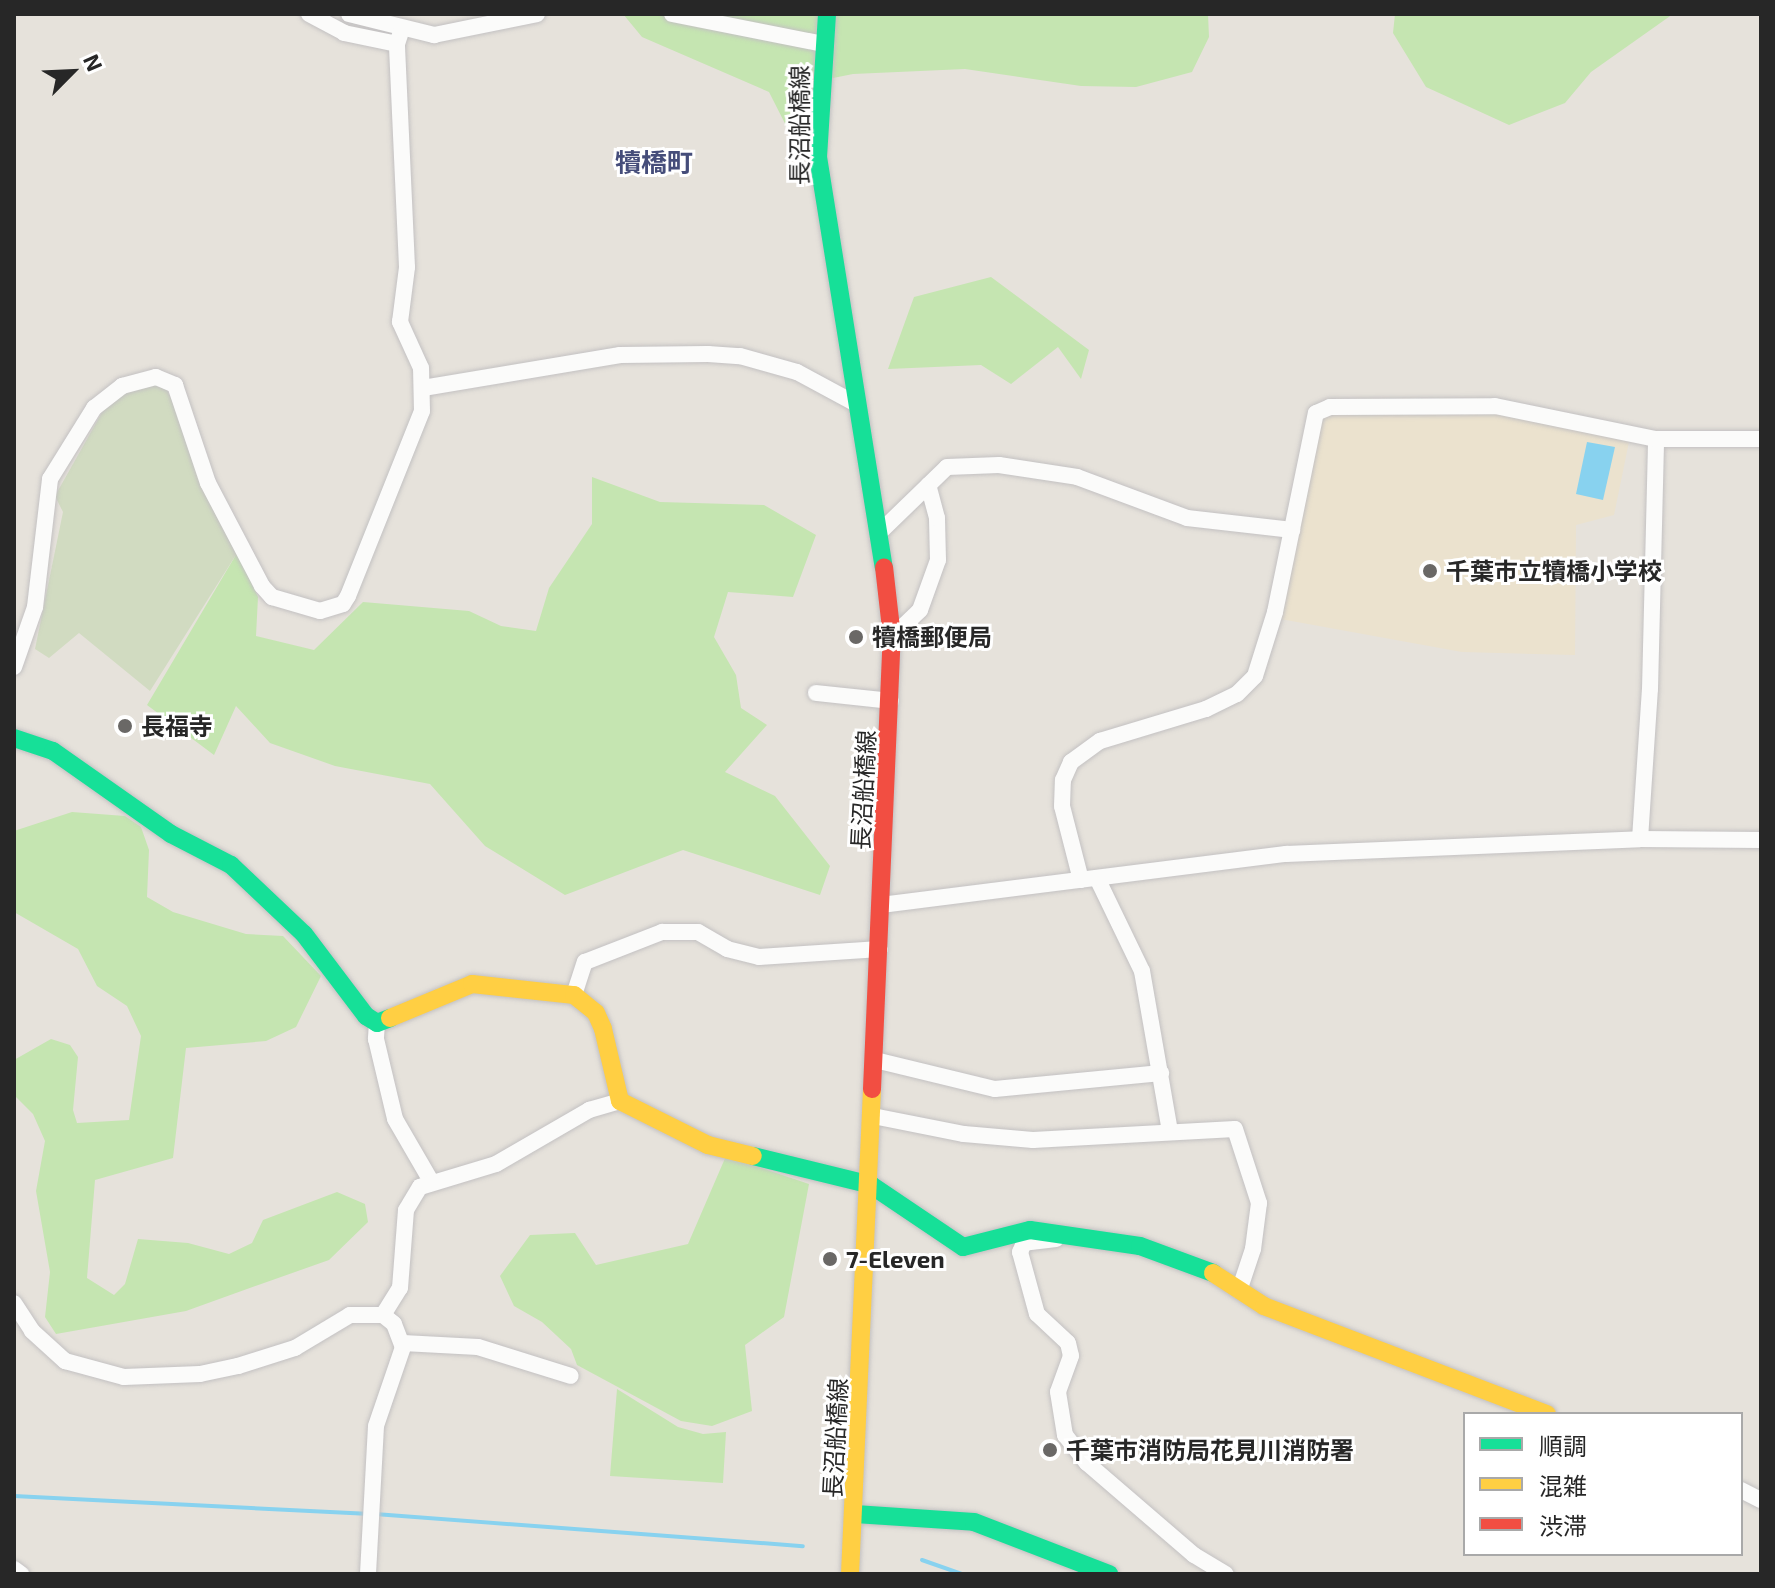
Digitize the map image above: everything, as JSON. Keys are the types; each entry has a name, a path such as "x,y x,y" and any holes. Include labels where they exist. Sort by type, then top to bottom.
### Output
{"street":[{"path":"309,14 344,33 400,37 471,31 537,14"},
{"path":"349,14 400,37"},
{"path":"672,14 824,44"},
{"name":"長沼船橋線","path":"827,14 818,157 880,532 892,637 871,1185 850,1574"},
{"path":"14,667 35,607 50,479 94,408 111,393 156,377 175,385 208,483 262,586 272,597 320,611 343,604 348,596 418,423 423,388 421,368 400,322 407,267 400,37"},
{"path":"423,388 620,355 708,354 740,356 797,372 858,405"},
{"path":"1170,1132 1142,971 1089,879 1062,806 1063,780 1071,762 1100,741 1206,709 1237,694 1255,676 1292,530 1316,413 1345,407 1495,406 1656,439 1761,439"},
{"path":"1640,839 1650,689 1656,439"},
{"path":"880,532 947,467 999,465 1077,477 1187,518 1292,530"},
{"path":"892,637 920,610 938,560 937,518 928,485"},
{"path":"816,693 891,701"},
{"path":"14,738 53,751 171,834 231,865 304,934 366,1016 377,1023"},
{"path":"881,905 1286,854 1640,839 1761,840"},
{"path":"574,995 585,962 662,932 698,932 727,949 759,957 880,949"},
{"path":"377,1023 472,984 574,995 596,1013 603,1029 620,1101"},
{"path":"377,1023 376,1039 395,1119 431,1181"},
{"path":"875,1060 995,1089 1161,1073"},
{"path":"383,1315 400,1288 406,1210 412,1197 431,1181 496,1164 589,1110 620,1101 708,1145 871,1185 946,1240 963,1247 1030,1230 1175,1257 1264,1306 1542,1412"},
{"path":"873,1116 964,1134 1033,1140 1235,1129 1259,1203 1253,1249 1239,1291"},
{"path":"1077,1237 1024,1243 1020,1252 1037,1314 1068,1343 1071,1356 1058,1392 1065,1435 1087,1463 1194,1555 1226,1574"},
{"path":"14,1303 32,1331 65,1361 124,1377 238,1366 295,1348 350,1315 383,1315 394,1324 403,1343 376,1426 368,1574"},
{"path":"403,1343 478,1347 571,1376"},
{"path":"1743,1491 1761,1500"},
{"path":"855,1514 974,1522 1109,1574"},
{"path":"14,1569 21,1574"}],"shaded area":[{"name":"千葉市立犢橋小学校","path":"1483,404 1630,437 1614,515 1576,525 1575,655 1462,652 1275,618 1315,412"}],"green space":[{"path":"623,14 1208,14 1209,37 1192,72 1136,87 1081,86 965,69 853,74 808,83 804,161 769,92 642,37"},
{"path":"1395,14 1673,14 1591,72 1565,103 1509,125 1426,87 1393,33"},
{"path":"991,277 1089,350 1081,379 1058,347 1011,384 981,365 888,369 914,297"},
{"path":"157,384 167,390 239,550 150,691 79,633 49,658 35,649 63,512 55,496 105,407 129,389"},
{"path":"592,477 660,502 764,505 816,535 793,597 728,592 714,637 736,675 741,708 767,725 725,772 775,796 830,866 820,895 683,850 565,895 485,846 430,784 335,766 270,743 236,706 214,755 147,705 237,553 258,597 256,636 314,650 363,602 469,611 501,626 536,631 549,588 592,524"},
{"path":"72,812 125,816 141,827 149,850 147,897 173,912 246,934 283,936 321,976 296,1027 266,1041 186,1048 173,1158 95,1180 87,1278 114,1295 125,1284 138,1239 188,1243 229,1254 252,1243 263,1220 337,1192 365,1204 368,1222 329,1260 186,1311 56,1334 45,1317 50,1272 36,1191 45,1141 33,1114 14,1095 14,1060 51,1039 70,1045 78,1057 73,1110 77,1123 129,1120 141,1036 127,1006 97,986 78,949 14,912 14,831"},
{"path":"726,1156 809,1184 784,1317 745,1345 752,1411 712,1426 681,1421 577,1365 571,1349 542,1322 514,1306 500,1276 530,1235 575,1233 596,1265 688,1244"},
{"path":"617,1389 678,1427 703,1434 726,1432 723,1483 610,1476"}],"water":[{"path":"1587,442 1615,447 1603,500 1576,494"}],"waterway":[{"path":"14,1496 366,1514"},
{"path":"375,1514 803,1546"},
{"path":"922,1560 962,1574"}],"traffic: fast":[{"path":"827,14 818,157 884,567"},
{"path":"14,738 53,751 171,834 231,865 304,934 366,1016 377,1023 390,1018"},
{"path":"753,1156 871,1185 963,1247 1030,1230 1140,1246 1213,1273"},
{"path":"855,1514 974,1522 1109,1574"}],"traffic: slow":[{"path":"390,1018 472,984 574,995 596,1013 603,1029 620,1101 708,1145 753,1156"},
{"path":"850,1574 872,1089"},
{"path":"1213,1273 1264,1306 1542,1412"}],"traffic: jam":[{"path":"872,1089 892,637 884,567"}],"place":[{"name":"千葉市立犢橋小学校","path":"1430,571"},
{"name":"犢橋郵便局","path":"856,637"},
{"name":"長福寺","path":"125,726"},
{"name":"7-Eleven","path":"830,1259"},
{"name":"千葉市消防局花見川消防署","path":"1050,1450"}],"district":[{"name":"犢橋町","path":"654,162"}]}
